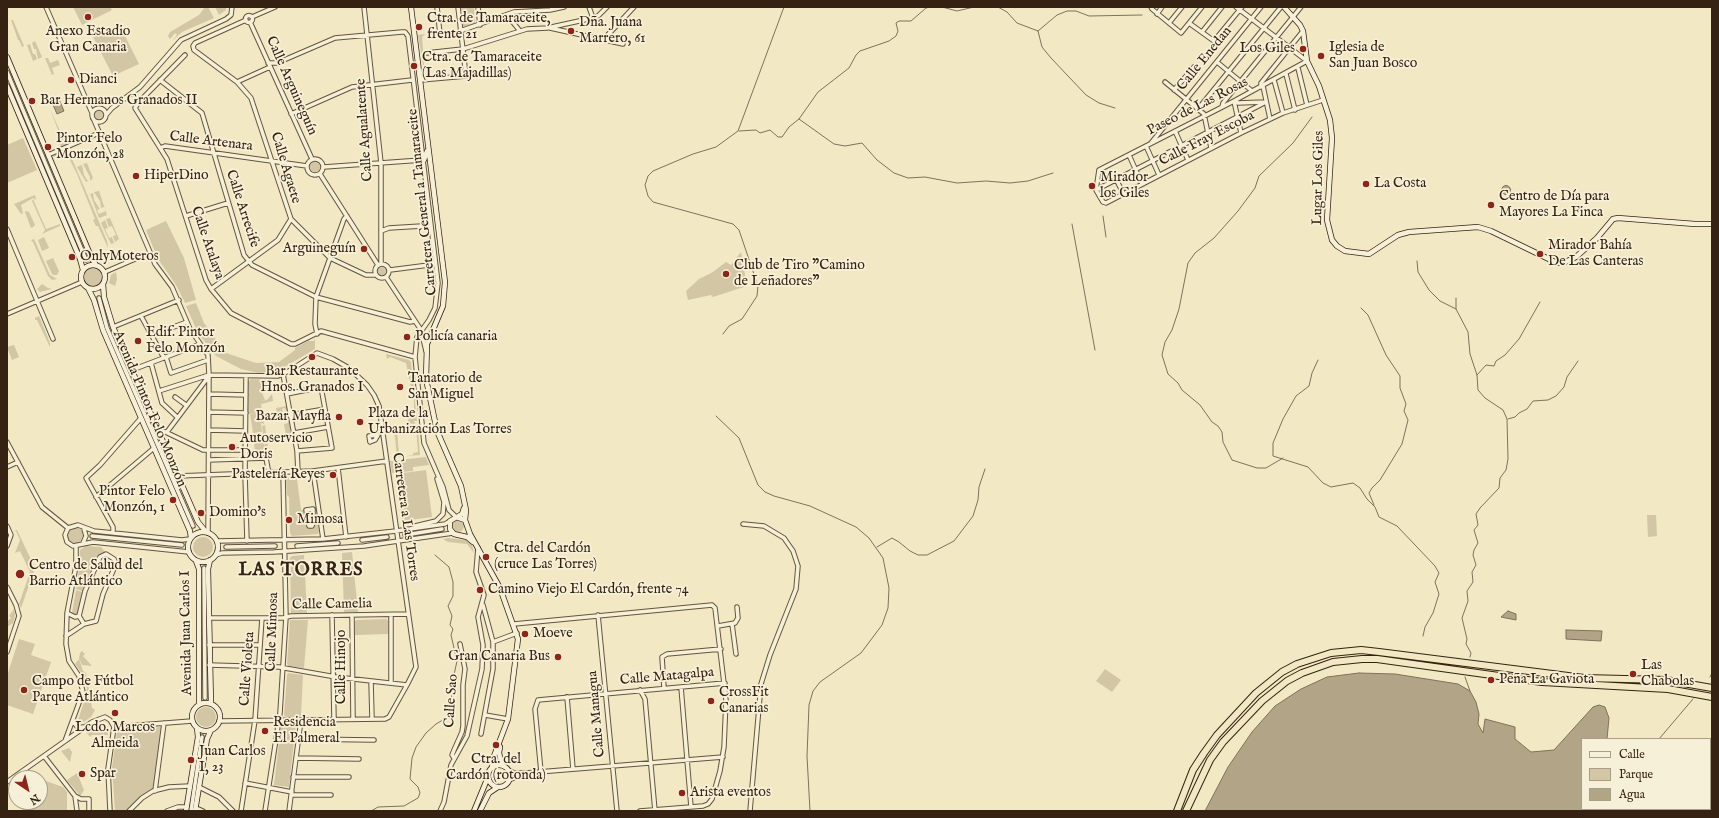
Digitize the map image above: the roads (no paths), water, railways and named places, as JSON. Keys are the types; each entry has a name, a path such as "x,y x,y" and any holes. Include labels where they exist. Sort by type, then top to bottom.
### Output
{"highway":[{"path":"1177,811 1193,770 1204,753 1217,735 1256,693 1282,672 1297,664 1331,653 1362,650 1584,678 1666,680 1712,688"},
{"path":"1186,811 1210,760 1223,742 1262,701 1292,678 1318,666 1333,662 1377,659 1542,682 1668,689 1712,697"}],"street":[{"path":"46,7 155,264 172,287 179,300 187,322 205,350 210,375 210,450 207,532"},
{"path":"99,132 102,121 112,108 140,87 181,40 226,19 231,15 232,7"},
{"path":"252,17 250,22 246,20 247,15 252,17 274,7"},
{"name":"Calle Agualatente","path":"364,7 381,163 380,264"},
{"name":"Carretera General a Tamaraceite","path":"411,7 421,80 445,295 440,316 428,341 426,352 426,379 434,420 461,486 465,504 465,520"},
{"path":"437,7 440,34"},
{"path":"421,80 466,76 458,7"},
{"path":"478,7 480,25"},
{"path":"460,31 514,12 550,10 564,7"},
{"path":"589,7 593,18"},
{"path":"426,53 463,49 520,31 546,28 593,18 598,16 607,7"},
{"path":"603,40 634,7"},
{"path":"1157,14 1162,7"},
{"path":"1169,23 1182,7"},
{"path":"1151,8 1181,33 1202,7"},
{"path":"1202,32 1222,7"},
{"name":"Calle Enedan","path":"1150,144 1261,7"},
{"path":"1198,109 1282,7 1293,17 1303,31 1307,62 1323,100"},
{"path":"1222,107 1301,7"},
{"path":"1189,23 1214,41 1239,8 1307,62"},
{"path":"507,15 520,31"},
{"name":"Calle Agaete","path":"246,20 195,43 193,46 194,50 237,82 251,98 291,219 330,258 361,273 376,275"},
{"name":"Calle Arguineguín","path":"250,22 312,160"},
{"path":"546,28 623,44"},
{"path":"1270,119 1262,86 1260,84 1303,31"},
{"path":"268,63 277,64 329,40 405,32 408,36 412,80 435,262 437,297 429,320 421,330 414,348 424,443 443,487 449,510 456,517 462,517 465,520 478,548 500,588 517,633 518,645 508,718 492,767 488,771 488,777 474,811"},
{"name":"Calle Atalaya","path":"184,55 138,103 136,108 168,159 206,280 211,289 231,313 291,344 322,332 395,350 415,357"},
{"path":"7,57 92,259 96,265 105,272 106,278 103,284 96,289 88,288 82,282 83,270 80,259 7,86"},
{"path":"1217,62 1252,91"},
{"name":"Paseo de Las Rosas","path":"1096,190 1099,170 1307,62"},
{"path":"1174,90 1194,67"},
{"path":"237,82 270,68"},
{"path":"1298,68 1307,105"},
{"path":"7,72 86,260"},
{"path":"1286,74 1295,110"},
{"name":"Calle Arrecife","path":"160,80 202,113 244,255 252,265 316,297 410,322 415,321"},
{"path":"291,114 345,89 373,84 412,80"},
{"path":"1274,80 1283,113"},
{"path":"1165,82 1205,116 1211,148"},
{"name":"Calle Fray Escoba","path":"1096,190 1103,202 1106,203 1270,119 1283,113 1323,100"},
{"name":"Lugar Los Giles","path":"1323,100 1330,120 1332,138 1327,220 1332,240 1337,246 1345,251 1369,254 1398,235 1409,232 1478,227 1491,231 1552,261 1563,264 1576,257 1590,245 1613,219 1627,218 1712,224"},
{"path":"1234,101 1238,103 1266,102"},
{"path":"1234,101 1241,133"},
{"path":"1096,190 1266,102"},
{"path":"88,104 100,108 112,108"},
{"path":"92,113 100,108"},
{"path":"100,108 106,115"},
{"path":"94,120 102,121"},
{"path":"1175,131 1188,160"},
{"path":"48,155 99,132"},
{"path":"423,160 427,153 427,136"},
{"name":"Calle Artenara","path":"160,148 165,146 307,166"},
{"path":"1146,146 1159,175"},
{"path":"1129,155 1142,184"},
{"path":"324,167 430,159"},
{"path":"312,160 320,160 324,167 320,174 315,176 310,174 307,166 312,160"},
{"path":"320,174 372,255 380,264"},
{"path":"1116,179 1123,193"},
{"path":"186,216 228,203"},
{"path":"317,334 315,324 316,297 344,219 347,216"},
{"path":"211,289 278,240 291,219"},
{"path":"381,231 389,228 422,226 431,228"},
{"path":"7,229 53,339"},
{"path":"372,255 381,252"},
{"path":"105,272 150,253"},
{"path":"390,270 429,265 435,262"},
{"path":"386,277 382,278 376,275 376,268 380,264 386,264 390,270"},
{"path":"83,270 89,265 96,265"},
{"path":"386,277 390,270"},
{"path":"386,277 421,330 426,352"},
{"path":"7,314 82,282"},
{"name":"Avenida Pintor Felo Monzón","path":"103,284 104,297 113,327 198,522 207,532"},
{"name":"Avenida Pintor Felo Monzón","path":"88,288 94,300 103,330 190,531 191,538"},
{"name":"Avenida Pintor Felo Monzón","path":"99,298 107,328 193,526"},
{"path":"113,327 179,300"},
{"path":"141,316 172,373 208,360"},
{"path":"152,335 187,322"},
{"path":"132,370 200,344"},
{"name":"Carretera a Las Torres","path":"283,374 317,353 333,359 360,377 374,395 379,406 416,667 407,686"},
{"path":"152,363 164,407 177,417"},
{"path":"159,391 210,375 271,377 283,374 297,451 298,472"},
{"path":"167,432 210,375"},
{"path":"246,376 245,474 247,541"},
{"path":"287,394 321,387 332,448 297,451"},
{"path":"209,394 246,395"},
{"path":"175,397 186,405"},
{"path":"290,415 325,409"},
{"path":"209,412 246,413"},
{"path":"113,533 113,527 86,478 100,465 141,418"},
{"path":"294,433 328,427"},
{"path":"157,428 203,450 245,450"},
{"path":"209,430 245,432"},
{"path":"162,440 167,434 171,435"},
{"path":"7,442 42,507 68,528"},
{"path":"96,497 154,448"},
{"path":"209,460 266,458 270,474"},
{"path":"177,476 270,474 313,471 387,461"},
{"path":"7,467 18,462"},
{"path":"338,468 346,537"},
{"path":"313,471 323,539"},
{"path":"408,529 436,521 443,514 443,496 436,472"},
{"name":"Calle Mimosa","path":"265,811 278,720 286,617 283,473"},
{"path":"68,528 74,525 90,531 182,540 191,538 198,533 207,532 217,540 285,541 323,539 445,524 463,512 465,504"},
{"path":"312,509 313,515 317,518 317,520 314,518 312,526 309,526 306,510 312,509"},
{"path":"450,521 450,529 453,533"},
{"path":"743,524 764,526 784,538 793,552 798,566 796,589 770,655 761,684 750,811"},
{"path":"7,526 11,535 7,546"},
{"path":"459,535 464,532 467,526"},
{"path":"68,528 66,538 70,544 76,546 93,542 189,552"},
{"path":"82,544 86,536 83,528"},
{"path":"404,535 442,529"},
{"path":"191,538 188,545 189,552 196,561 203,562 210,560 222,552 285,551 364,546 453,533 470,538 478,548 476,572 484,593 483,605 478,617 483,645 482,669 467,736 454,758"},
{"path":"92,536 182,545"},
{"path":"362,540 387,537"},
{"path":"216,555 218,546 217,540"},
{"path":"296,546 338,543"},
{"path":"65,741 83,692 82,683 66,654 67,613 76,566 76,546"},
{"path":"226,547 275,546"},
{"path":"66,636 84,624 96,621 103,594 116,564 114,559 106,554 100,557 85,591 77,628"},
{"name":"Avenida Juan Carlos I","path":"210,560 208,569 211,704"},
{"name":"Avenida Juan Carlos I","path":"196,561 199,569 199,705"},
{"name":"Avenida Juan Carlos I","path":"204,568 205,698"},
{"path":"7,587 16,605 19,616 7,652"},
{"path":"481,734 493,668 493,642 483,605"},
{"path":"514,624 712,605 716,610 726,700 723,757 712,798 708,804 703,806 640,811"},
{"path":"718,626 735,623 738,618 737,607"},
{"path":"67,613 72,616 79,616"},
{"name":"Calle Camelia","path":"209,618 408,614"},
{"path":"391,615 391,683"},
{"path":"79,616 84,624"},
{"path":"332,616 334,719"},
{"name":"Calle Hinojo","path":"352,616 353,719"},
{"name":"Calle Managua","path":"598,616 607,694 617,811"},
{"name":"Calle Violeta","path":"241,811 255,720 262,618"},
{"path":"732,624 736,654"},
{"path":"493,642 517,633"},
{"name":"Calle Sao","path":"440,811 444,802 454,758 452,755 463,726 463,685 465,669 460,644"},
{"path":"209,645 260,645"},
{"path":"664,688 662,657 667,654 721,649"},
{"path":"203,811 196,810 207,738 211,730 220,721 387,718 407,686 282,668 209,665"},
{"path":"371,681 372,719"},
{"name":"Calle Matagalpa","path":"541,772 535,709 536,702 539,700 725,683"},
{"path":"681,687 691,807"},
{"path":"640,690 644,696 651,762 654,811"},
{"path":"566,697 573,769"},
{"path":"167,811 187,809 198,737 197,728 192,721 193,712 199,705 211,704 219,712 220,721"},
{"path":"485,715 508,718"},
{"path":"7,782 84,727 99,718 105,717 110,720 114,727 108,769 110,811"},
{"path":"289,811 301,720"},
{"path":"73,721 78,728 84,727"},
{"path":"114,727 192,721"},
{"path":"155,791 164,723"},
{"path":"197,728 204,731 211,730"},
{"path":"191,811 202,737"},
{"path":"299,739 374,740"},
{"path":"500,743 499,753 502,765 514,773 526,774"},
{"path":"44,756 76,796 81,799 89,799 89,811"},
{"path":"480,811 489,793 498,787 505,786 509,780 526,774 651,762 723,757"},
{"path":"296,758 359,759"},
{"path":"492,767 502,765"},
{"path":"508,770 509,780"},
{"path":"294,777 349,777"},
{"path":"488,777 491,784 498,787"},
{"path":"245,783 292,793 331,795"},
{"path":"129,811 142,798 155,791 174,786 190,786"},
{"path":"199,787 219,797 233,811"},
{"path":"76,796 77,811"}],"water":[{"path":"58,97 64,111 57,114 51,100"},
{"path":"1506,185 1511,190 1506,195 1501,190"},
{"path":"1508,611 1516,614 1516,620 1501,617"},
{"path":"1566,630 1602,631 1601,641 1566,639"},
{"path":"1359,673 1395,674 1458,684 1470,691 1476,702 1479,714 1478,724 1483,733 1485,719 1515,727 1515,739 1531,752 1554,750 1593,707 1599,705 1605,707 1609,718 1607,738 1581,738 1581,810 1627,811 1205,811 1228,767 1252,732 1275,706 1301,689 1327,677"}],"waterway":[{"path":"723,334 729,326 742,319 757,296 758,286 739,230 733,224 653,202 648,196 645,185 648,176 653,171 693,154 716,147 738,131 784,7"},
{"path":"739,131 756,130 760,133 770,130 778,137 782,137 789,127 799,119 818,92 849,68 860,51 889,41 896,36 898,31 896,23 899,21 911,21 926,8 931,7"},
{"path":"942,7 957,11 974,7"},
{"path":"998,7 1007,12 1017,23 1038,31 1042,47 1086,95 1099,103 1115,108"},
{"path":"1038,31 1057,15 1067,11 1076,11 1089,16 1142,15"},
{"path":"1283,458 1266,468 1257,468 1232,460 1223,442 1222,432 1218,426 1212,422 1200,405 1182,390 1178,383 1168,374 1162,355 1165,342 1172,330 1179,309 1188,263 1195,253 1214,238 1238,211 1255,188 1259,176 1293,143 1312,117"},
{"path":"799,119 834,144 845,146 862,143 877,160 894,173 908,178 925,177 957,183 986,181 1010,183 1028,181 1053,173"},
{"path":"1103,216 1106,237"},
{"path":"1072,224 1095,350"},
{"path":"1417,261 1418,272 1429,290 1440,301 1456,309"},
{"path":"1456,298 1456,309 1468,332 1470,354 1477,375 1478,390 1485,398 1503,410 1507,419 1508,459 1506,470 1500,478 1499,488 1476,514 1478,525 1474,530 1478,543 1473,555 1476,565 1472,572 1473,582 1467,591 1468,601 1462,618 1467,639 1466,644 1471,653 1470,657"},
{"path":"1477,375 1486,365 1494,366 1496,361 1505,355 1519,339 1540,302"},
{"path":"1361,308 1368,315 1386,355 1400,376 1400,388 1406,404 1404,411 1408,420 1402,444 1380,480 1369,493 1374,505"},
{"path":"1318,360 1312,373 1309,386 1296,396 1283,419 1273,443 1273,456 1308,467 1323,483 1331,487 1353,483 1360,488 1367,499 1375,507 1379,517 1397,526 1435,566 1439,573 1435,582 1439,594 1433,613 1425,627 1423,636"},
{"path":"1508,419 1515,417 1527,409 1533,401 1548,400 1556,396 1564,387 1567,377 1578,361"},
{"path":"716,416 739,438 758,485 765,492 810,506 856,527 869,538 883,558 889,588 888,608 882,625 861,653 820,682 813,691 809,705 807,756 810,811"},
{"path":"877,547 892,538 918,555 927,555 954,541 973,516 978,500 979,487 985,469"},
{"path":"371,811 378,807 404,806 418,798 420,793 418,787 410,779 412,758 416,747 426,733 436,724 448,717 451,711 452,684 457,661 451,635 453,629 450,625 452,616 448,606 453,596 453,582 449,567 435,555"},
{"path":"1712,665 1712,672"},
{"path":"1710,677 1712,673"},
{"path":"1465,677 1470,691"},
{"path":"1660,738 1693,699"}],"place":[{"name":"Anexo Estadio Gran Canaria","path":"88,17"},
{"name":"Ctra. de Tamaraceite, frente 21","path":"419,27"},
{"name":"Dña. Juana Marrero, 61","path":"571,31"},
{"name":"Los Giles","path":"1303,49"},
{"name":"Iglesia de San Juan Bosco","path":"1321,56"},
{"name":"Ctra. de Tamaraceite (Las Majadillas)","path":"414,66"},
{"name":"Dianci","path":"71,80"},
{"name":"Bar Hermanos Granados II","path":"32,101"},
{"name":"Pintor Felo Monzón, 28","path":"48,147"},
{"name":"HiperDino","path":"136,176"},
{"name":"La Costa","path":"1366,184"},
{"name":"Mirador los Giles","path":"1092,186"},
{"name":"Centro de Día para Mayores La Finca","path":"1491,205"},
{"name":"Arguineguín","path":"364,249"},
{"name":"Mirador Bahía De Las Canteras","path":"1540,254"},
{"name":"OnlyMoteros","path":"72,257"},
{"name":"Club de Tiro \"Camino de Leñadores\"","path":"726,274"},
{"name":"Policía canaria","path":"407,337"},
{"name":"Edif. Pintor Felo Monzón","path":"138,341"},
{"name":"Bar Restaurante Hnos. Granados I","path":"312,357"},
{"name":"Tanatorio de San Miguel","path":"400,387"},
{"name":"Bazar Mayfla","path":"339,417"},
{"name":"Plaza de la Urbanización Las Torres","path":"360,422"},
{"name":"Autoservicio Doris","path":"232,447"},
{"name":"Pastelería Reyes","path":"333,475"},
{"name":"Pintor Felo Monzón, 1","path":"173,500"},
{"name":"Domino's","path":"201,513"},
{"name":"Mimosa","path":"289,520"},
{"name":"Ctra. del Cardón (cruce Las Torres)","path":"486,557"},
{"name":"Centro de Salud del Barrio Atlántico","path":"20,574"},
{"name":"Camino Viejo El Cardón, frente 74","path":"480,590"},
{"name":"Moeve","path":"525,634"},
{"name":"Gran Canaria Bus","path":"558,657"},
{"name":"Las Chabolas","path":"1633,674"},
{"name":"Peña La Gaviota","path":"1491,680"},
{"name":"Campo de Fútbol Parque Atlántico","path":"24,690"},
{"name":"CrossFit Canarias","path":"711,701"},
{"name":"Lcdo. Marcos Almeida","path":"115,713"},
{"name":"Residencia El Palmeral","path":"265,731"},
{"name":"Ctra. del Cardón (rotonda)","path":"496,745"},
{"name":"Juan Carlos I, 23","path":"191,760"},
{"name":"Spar","path":"82,774"},
{"name":"Arista eventos","path":"682,793"}],"district":[{"name":"LAS TORRES","path":"301,571"}]}
